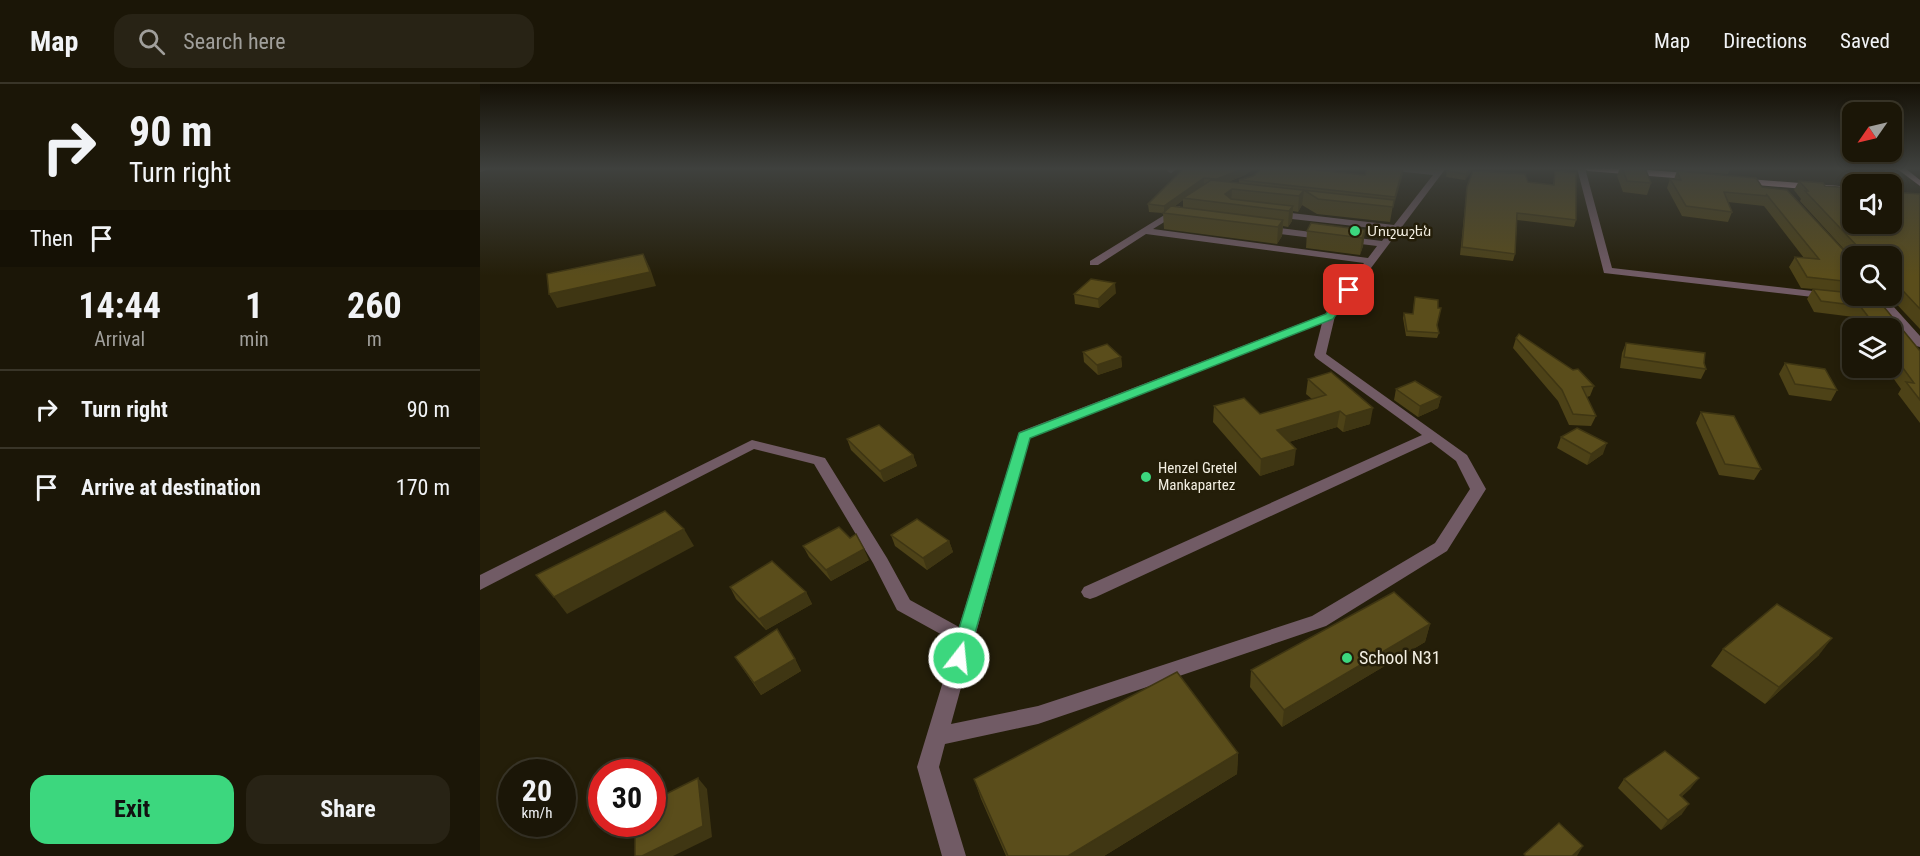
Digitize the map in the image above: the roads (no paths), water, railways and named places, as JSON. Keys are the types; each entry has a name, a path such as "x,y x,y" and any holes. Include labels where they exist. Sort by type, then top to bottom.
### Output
{"street":[{"path":"1094,263 1187,204"},
{"path":"937,736 1038,715 1319,621 1441,547 1478,489 1462,458 1320,355 1329,316 1385,244 1396,228 1403,211 1409,204"},
{"path":"1590,204 1608,272 1842,298"},
{"path":"1266,213 1396,228"},
{"path":"1169,217 1180,218"},
{"path":"1248,227 1385,244"},
{"path":"1145,231 1370,261"},
{"path":"1888,306 1920,343"},
{"path":"954,856 928,767 1024,435 1329,316"},
{"path":"1090,592 1432,436"},
{"path":"480,583 752,444 820,461 881,562 903,605 965,639"}],"place":[{"name":"Մուշաշեն","path":"1355,231"},
{"name":"Henzel Gretel Mankapartez","path":"1146,477"},
{"name":"School N31","path":"1347,658"}]}
